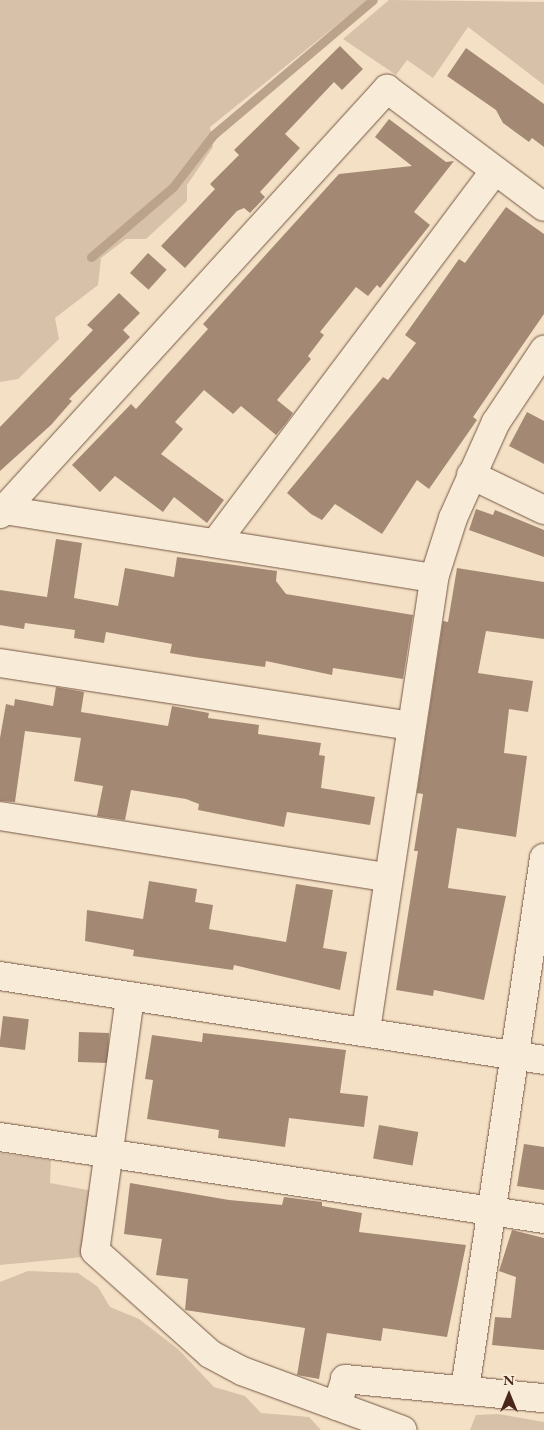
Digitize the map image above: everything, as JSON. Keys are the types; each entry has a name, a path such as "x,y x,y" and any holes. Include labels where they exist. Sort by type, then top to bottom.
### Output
{"street":[{"path":"2,512 387,89 544,207"},
{"path":"216,542 495,171"},
{"path":"366,1030 386,877 434,578 471,475 496,422 544,350"},
{"path":"471,475 544,510"},
{"path":"2,512 216,542 434,578"},
{"path":"0,663 411,726"},
{"path":"0,816 386,877"},
{"path":"465,1389 494,1212 512,1056 544,858"},
{"path":"0,976 366,1030 544,1060"},
{"path":"130,996 110,1154 95,1251 210,1354 242,1371 402,1430"},
{"path":"0,1137 544,1219"},
{"path":"337,1406 345,1379 544,1398"}],"shaded area":[{"path":"0,0 368,0 210,127 213,147 187,185 187,201 146,239 126,239 101,258 98,285 55,318 59,339 18,379 0,382"},
{"path":"389,0 544,2 544,85 468,27 433,78 407,60 396,75 343,39"},
{"path":"0,1153 51,1160 50,1183 93,1191 83,1257 0,1265"},
{"path":"28,1271 78,1273 98,1287 110,1307 139,1319 178,1349 214,1387 245,1396 261,1413 309,1417 321,1430 0,1430 0,1282"},
{"path":"498,1414 544,1422 544,1430 470,1430 476,1415"}],"building":[{"path":"340,46 363,69 342,90 334,82 285,134 300,148 260,192 265,197 250,213 244,208 237,211 185,268 161,246 215,189 210,184 239,155 234,150"},
{"path":"466,48 544,104 544,147 532,138 529,142 503,123 496,110 447,76"},
{"path":"389,119 446,162 454,161 414,212 430,225 380,288 377,285 368,296 356,287 320,332 324,335 308,356 311,359 277,400 293,413 286,423 276,435 241,406 233,414 204,390 175,422 183,429 161,454 224,500 207,523 174,497 163,512 115,476 100,492 72,465 131,404 136,409 208,329 203,324 339,174 412,166 375,137"},
{"path":"506,207 544,234 544,314 473,417 477,420 429,489 417,480 382,534 335,504 322,520 311,514 287,493 383,377 388,380 416,343 405,335 459,259 465,263"},
{"path":"148,253 167,270 149,290 130,273"},
{"path":"119,293 140,313 123,330 130,337 69,399 72,401 51,425 0,471 0,427 93,330 87,325"},
{"path":"527,412 544,421 544,464 509,446"},
{"path":"476,509 493,515 495,510 544,530 544,557 469,530"},
{"path":"56,539 82,543 74,598 118,606 125,568 174,577 177,557 277,571 276,581 286,594 413,615 403,679 333,668 332,675 266,661 265,667 194,657 170,653 172,644 106,632 104,643 74,638 75,630 25,623 24,629 0,625 0,590 47,597"},
{"path":"457,568 544,582 544,639 486,631 478,673 533,681 528,712 509,709 504,753 527,756 516,837 457,828 448,888 506,896 484,1000 434,990 433,996 396,990 418,851 414,851 423,794 417,793 443,621 448,622"},
{"path":"56,687 84,692 81,712 168,726 172,706 209,713 208,718 259,725 258,734 321,743 319,755 325,756 321,788 375,797 370,825 287,812 284,827 198,810 199,804 186,799 131,790 125,820 97,816 103,786 74,781 81,738 25,731 15,802 0,801 0,738 6,704 14,706 15,699 53,706"},
{"path":"149,881 197,889 195,902 213,905 209,929 286,942 296,884 333,890 323,948 347,952 340,990 234,965 233,970 133,956 134,950 85,941 87,910 143,919"},
{"path":"3,1016 29,1019 25,1050 0,1047"},
{"path":"79,1032 109,1033 108,1063 78,1062"},
{"path":"203,1033 346,1050 340,1093 368,1096 364,1127 289,1118 285,1147 218,1138 219,1130 147,1119 153,1080 145,1079 152,1035 202,1042"},
{"path":"379,1125 418,1132 412,1165 373,1158"},
{"path":"524,1144 544,1147 544,1190 517,1186"},
{"path":"130,1183 229,1200 282,1205 284,1197 322,1202 322,1206 362,1213 359,1232 466,1245 447,1337 383,1328 381,1341 327,1333 319,1379 297,1375 305,1328 185,1310 188,1279 156,1275 162,1239 124,1234"},
{"path":"512,1230 544,1238 544,1350 492,1345 495,1317 511,1318 516,1277 499,1271"}],"waterway":[{"path":"91,257 173,187 213,135 373,0"}]}
